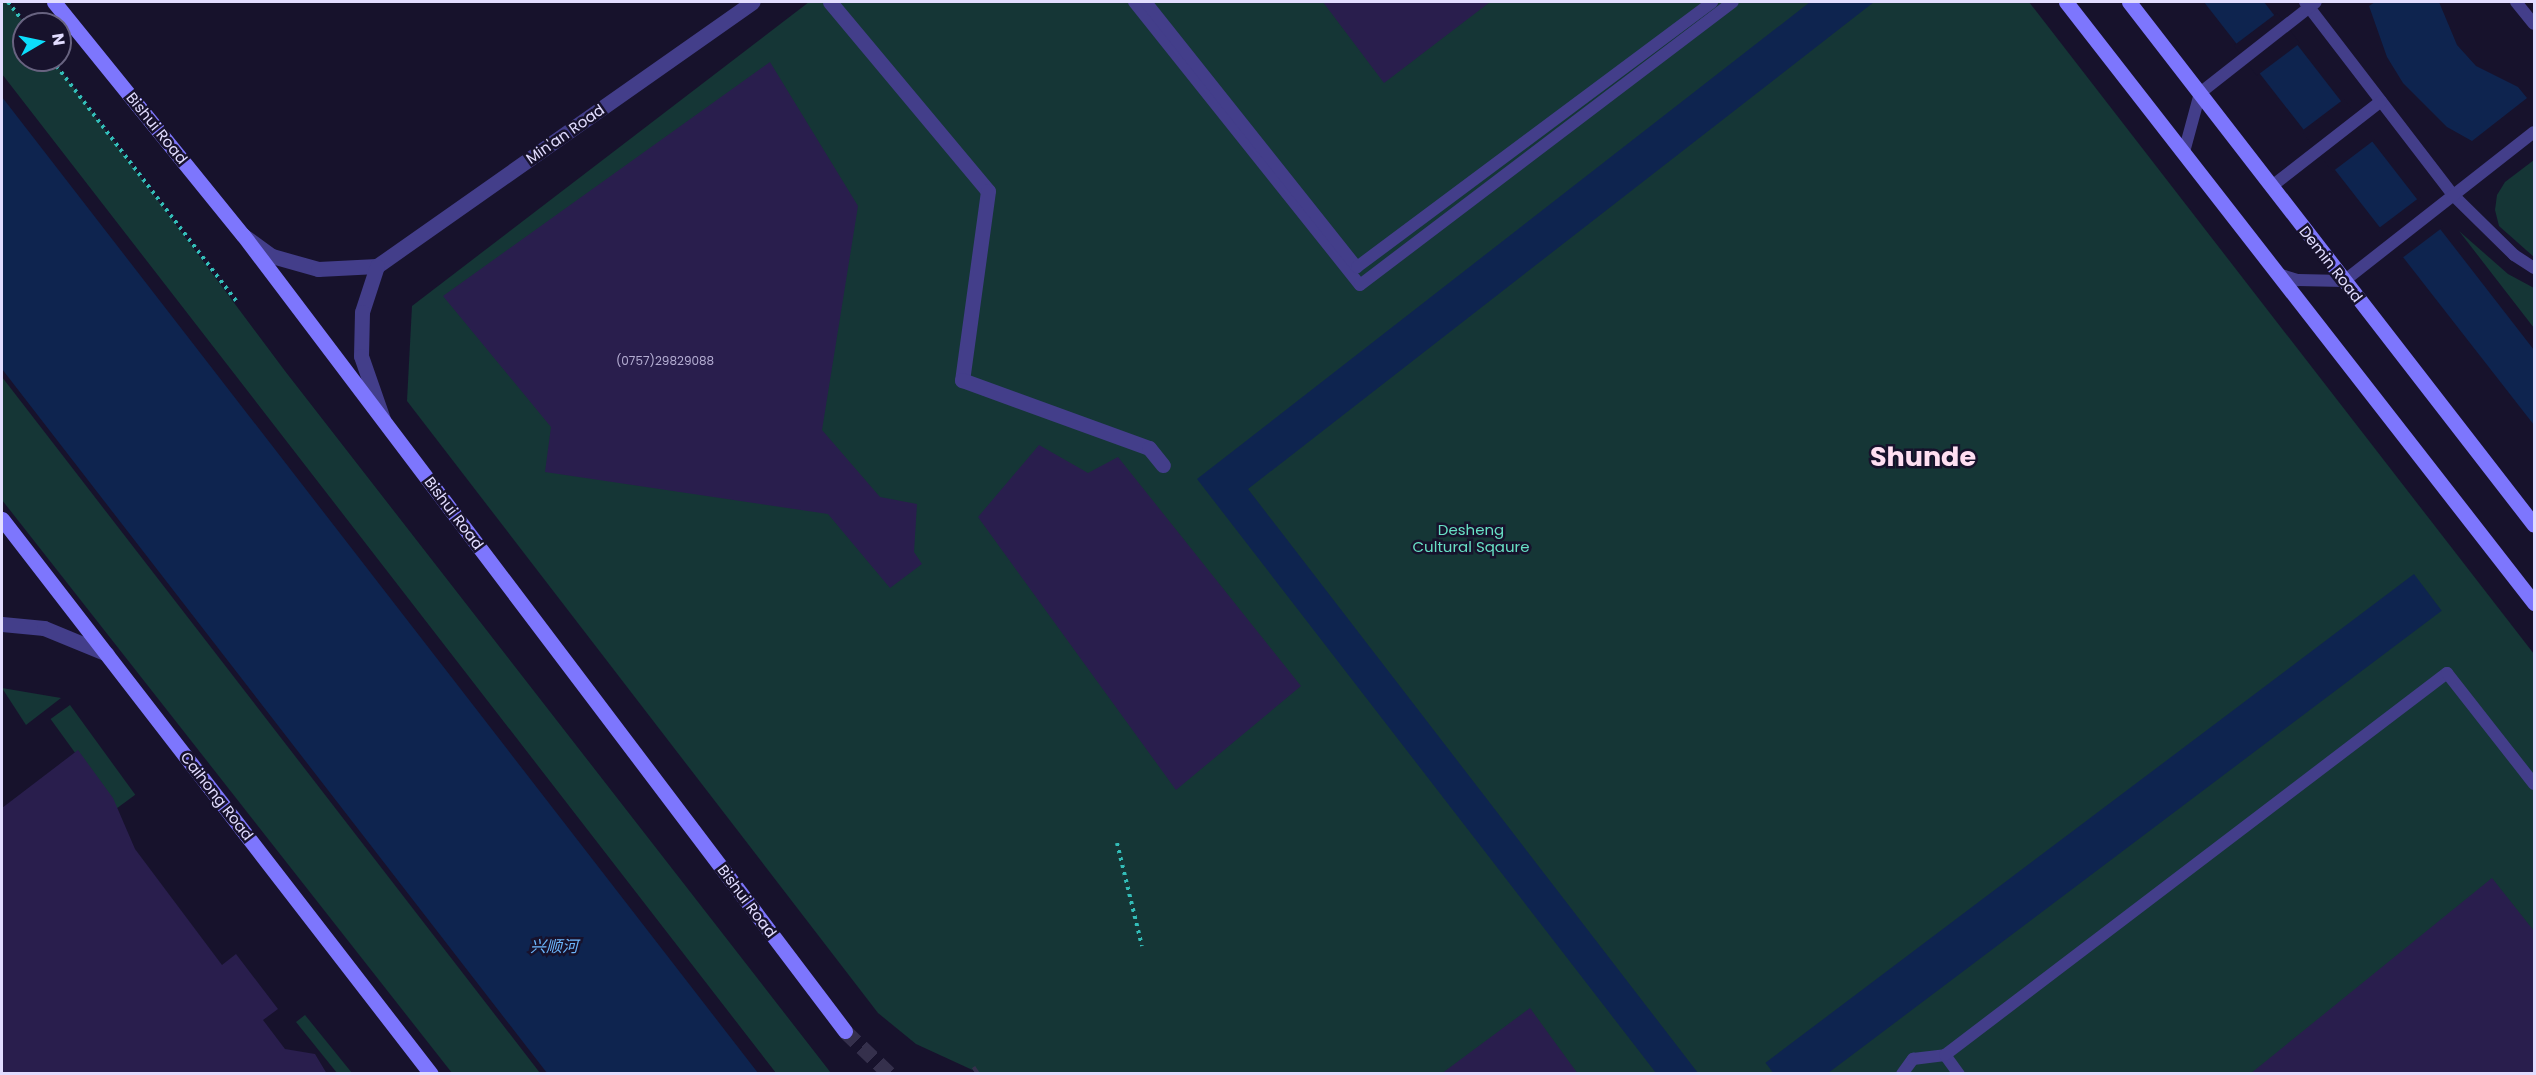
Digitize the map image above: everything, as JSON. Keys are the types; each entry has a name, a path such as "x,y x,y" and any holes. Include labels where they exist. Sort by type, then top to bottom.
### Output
{"main road":[{"name":"Bishui Road","path":"54,2 243,235 845,1031"},
{"path":"2066,2 2535,603"},
{"name":"Demin Road","path":"2129,2 2535,525"},
{"name":"Caihong Road","path":"2,519 431,1074"}],"street":[{"name":"Min'an Road","path":"377,266 752,2"},
{"path":"830,2 988,191 962,380 1149,448 1163,465"},
{"path":"243,235 272,256 318,269 377,266 362,312 361,356 384,420"},
{"path":"2,624 44,628 107,654"}],"lane":[{"path":"1134,2 1360,285 1733,2"},
{"path":"1146,2 1357,267 1712,2"},
{"path":"2516,2 2535,24"},
{"path":"2184,152 2200,93 2310,3 2453,195 2514,255 2535,268"},
{"path":"2272,186 2381,101"},
{"path":"2278,274 2298,280 2344,281 2535,132"},
{"path":"1902,1074 1913,1059 1945,1055 2447,673 2535,784"},
{"path":"1945,1055 1959,1074"}],"path":[{"path":"61,72 236,301"},
{"path":"1117,843 1142,946"}],"green space":[{"path":"2,2 8,2 16,12 12,12 12,72 62,72 285,371 831,1073 776,1073 2,74"},
{"name":"Desheng Cultural Sqaure","path":"809,2 2029,2 2534,654 2534,1073 979,1073 916,1044 878,1013 407,401 412,306"},
{"path":"2534,160 2534,257 2499,226 2495,210 2497,195 2505,182"},
{"path":"2459,231 2508,274 2534,288 2534,328"},
{"path":"2,377 540,1073 452,1073 2,500"},
{"path":"2,688 61,698 26,725"},
{"path":"70,705 135,795 116,809 51,719"},
{"path":"305,1015 352,1073 337,1073 296,1022"}],"water":[{"path":"1810,2 1874,2 1248,489 1698,1073 1656,1073 1197,479"},
{"path":"2204,2 2264,2 2534,350 2534,425"},
{"path":"2375,2 2439,2 2457,45 2476,66 2518,87 2527,98 2472,141 2447,127 2403,83 2387,57 2369,6"},
{"name":"兴顺河","path":"2,97 758,1073 547,1073 2,369"},
{"path":"2414,574 2442,611 1827,1074 1774,1074 1766,1063"}],"pier":[{"path":"2277,13 2300,43 2257,76 2234,45"},
{"path":"2344,99 2375,140 2332,172 2302,131"},
{"path":"2420,197 2443,227 2401,259 2378,229"}],"building":[{"path":"1323,2 1490,2 1384,83"},
{"path":"770,62 858,206 822,430 880,497 917,504 914,552 922,564 890,588 828,514 545,472 551,427 443,296"},
{"path":"1039,445 1088,473 1118,457 1301,686 1176,790 978,517"},
{"path":"78,750 113,798 135,849 222,965 236,954 278,1009 263,1020 285,1049 315,1054 327,1074 2,1074 2,808"},
{"path":"2492,878 2534,931 2534,1074 2250,1074"},
{"path":"1530,1008 1578,1074 1441,1074"}],"tunnel":[{"path":"845,1031 890,1074"}],"district":[{"name":"Shunde","path":"1923,457"}]}
